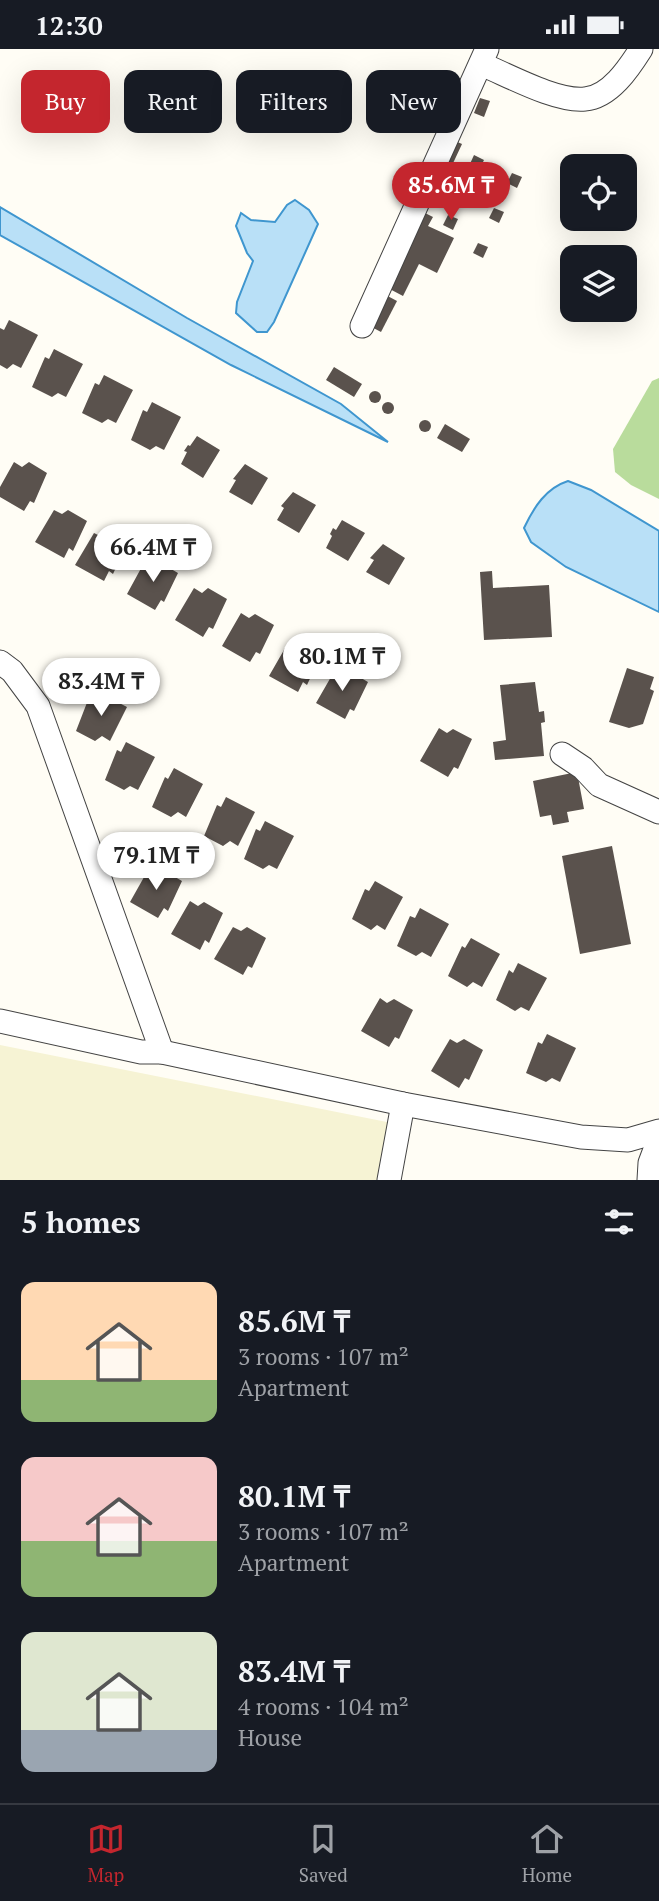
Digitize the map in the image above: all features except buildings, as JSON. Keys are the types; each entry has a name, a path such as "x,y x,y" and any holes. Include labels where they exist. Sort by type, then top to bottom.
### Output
{"street":[{"path":"362,326 484,56 556,95 586,99 612,87 641,49"},
{"path":"0,662 12,671 38,706 162,1052"},
{"path":"562,754 583,768 599,785 659,812"},
{"path":"0,1021 141,1052 162,1052 403,1104 581,1137 628,1140 659,1131"},
{"path":"389,1180 403,1104"},
{"path":"649,1180 650,1163 659,1139"}],"shaded area":[{"path":"0,1045 407,1126 398,1180 0,1180"}],"green space":[{"path":"659,378 659,499 631,485 615,472 613,449 652,381"}],"water":[{"path":"295,200 309,210 318,224 274,322 267,332 257,332 236,313 237,302 253,261 236,226 241,213 251,220 275,222 287,205"},
{"path":"0,207 187,318 341,404 388,442 231,365 0,235"},
{"path":"568,481 591,490 659,531 659,612 566,567 531,542 524,528 532,513 547,493"}]}
